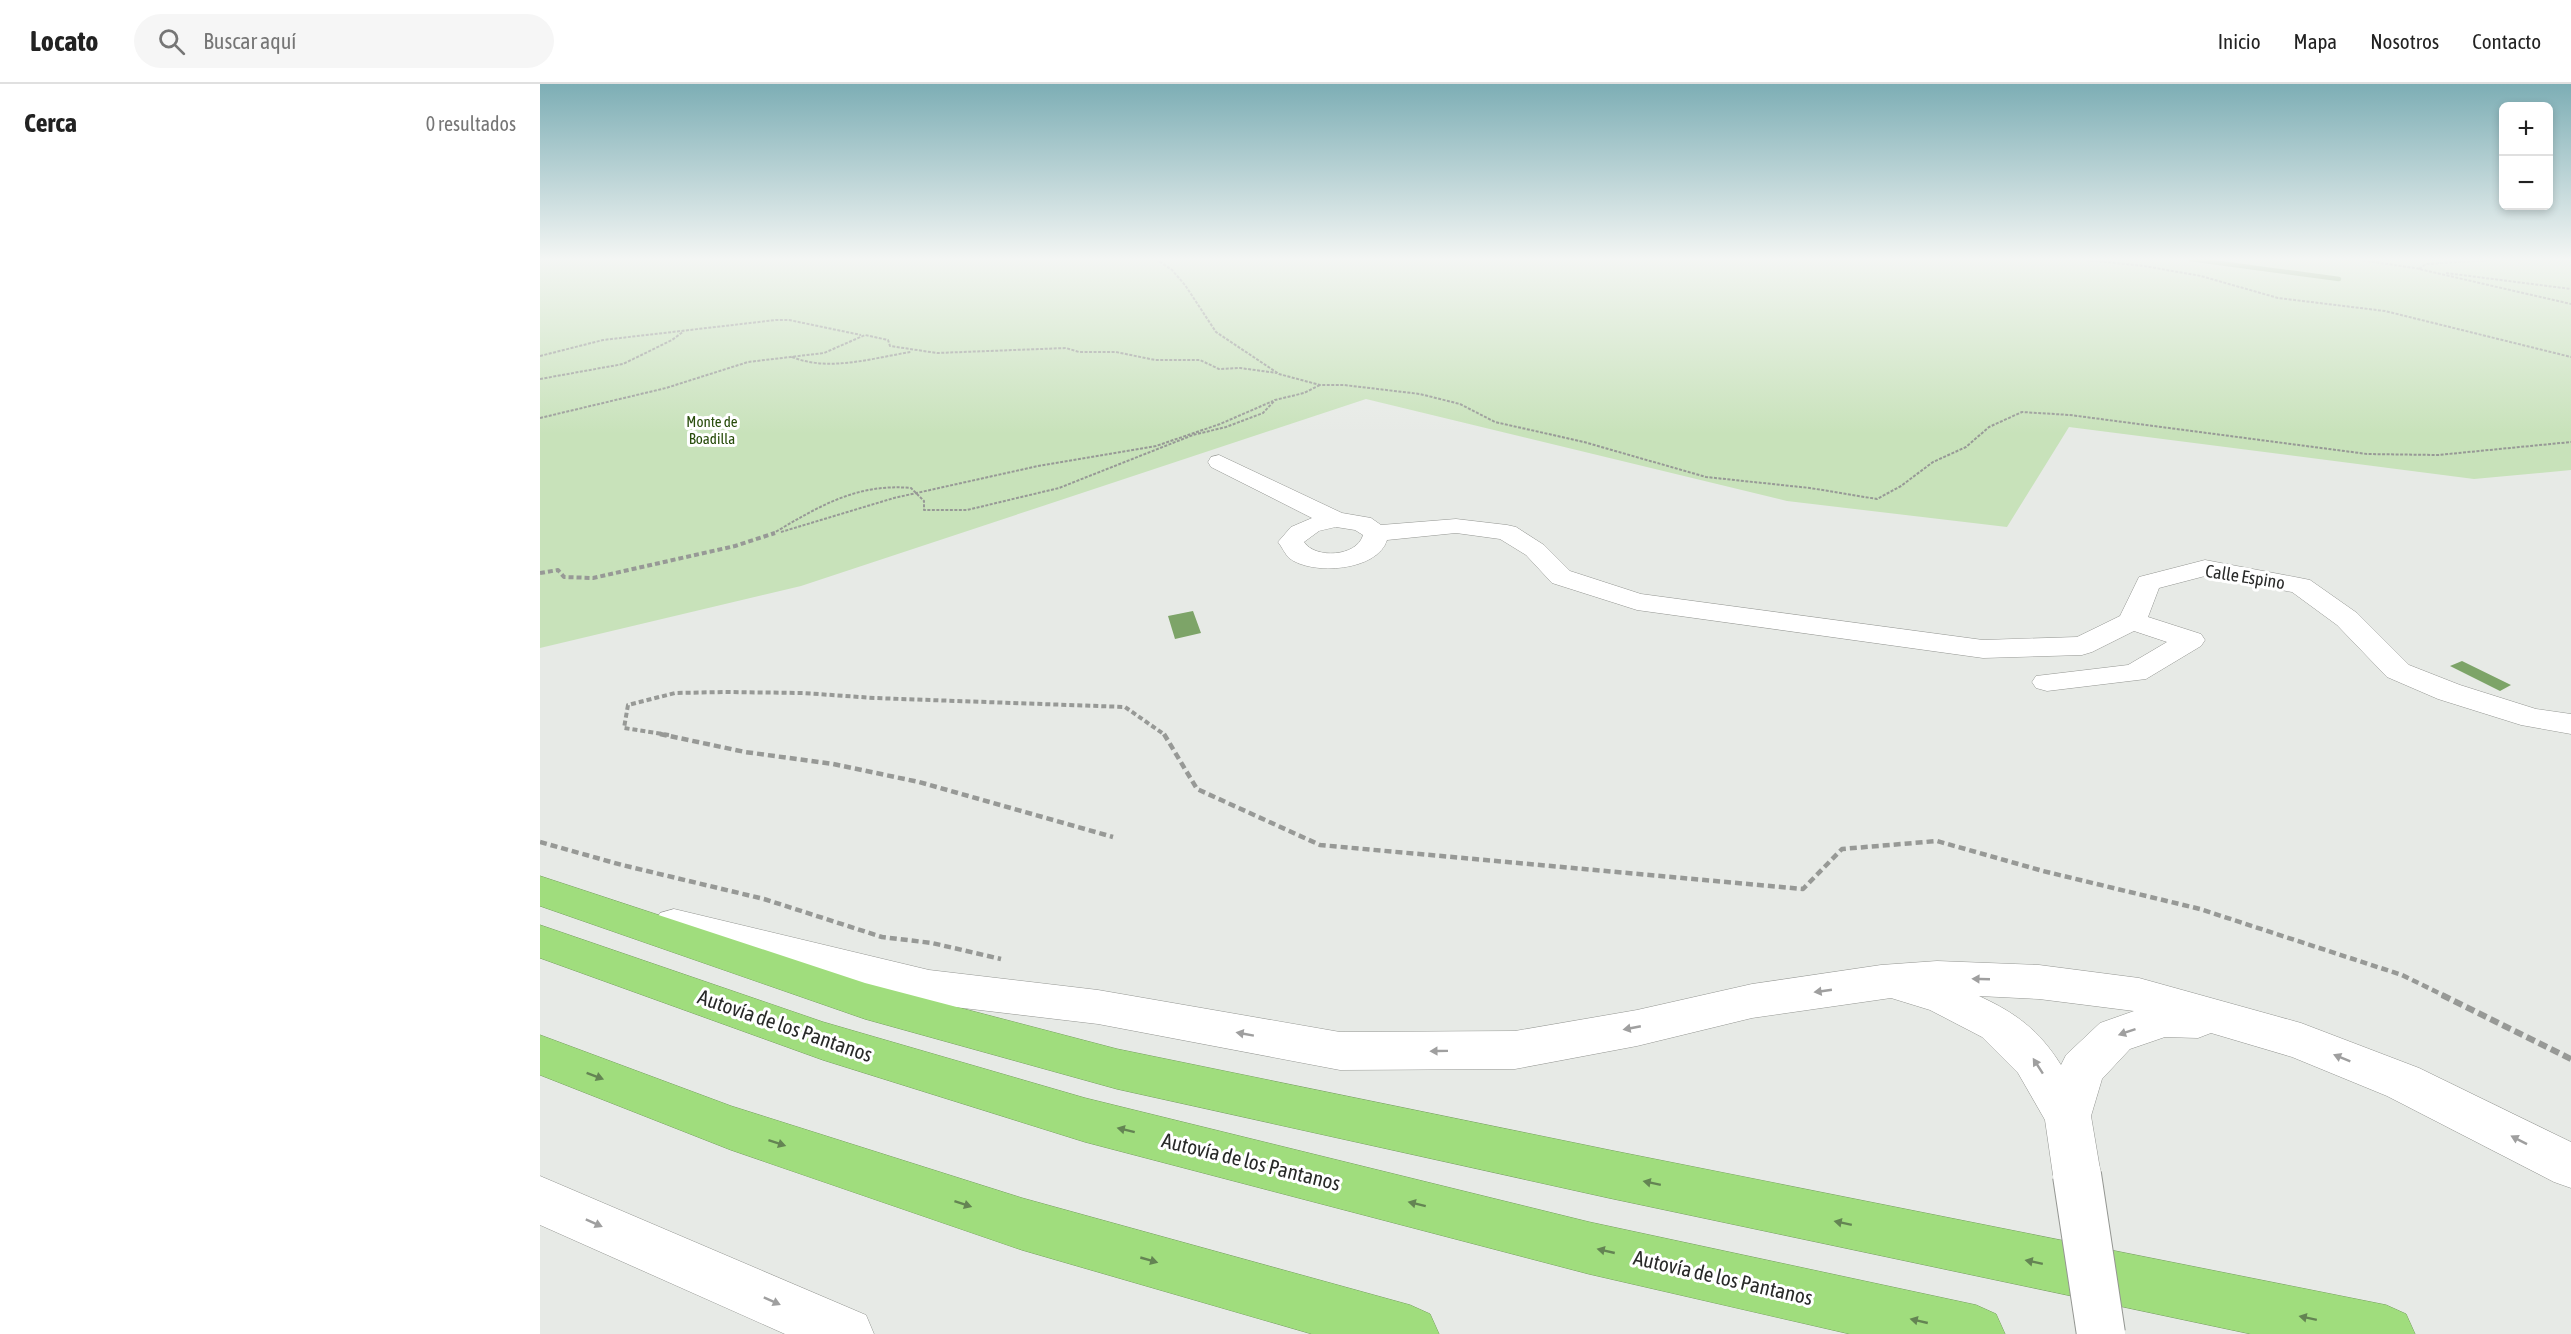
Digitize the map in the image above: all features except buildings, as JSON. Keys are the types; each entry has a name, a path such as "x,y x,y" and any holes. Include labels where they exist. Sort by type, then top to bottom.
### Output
{"highway":[{"path":"541,891 865,1001 1117,1069 1609,1174 2385,1334"},
{"name":"Autovía de los Pantanos","path":"540,941 823,1041 1085,1120 1589,1248 1976,1334"},
{"path":"540,1055 731,1128 1022,1224 1410,1334"}],"street":[{"path":"1219,462 1336,520"},
{"path":"1376,533 1374,545 1366,551 1347,559 1332,561 1311,559 1300,555 1293,549 1291,542 1298,532 1308,526 1336,520 1362,523 1376,533 1456,526 1507,531 1535,550 1561,577 1637,602 1983,649 2082,646 2132,621 2191,640 2135,673 2047,682"},
{"name":"Calle Espino","path":"2132,621 2148,584 2205,568 2300,586 2347,619 2398,671 2449,693 2532,718 2571,724"},
{"path":"541,891 928,987 1098,1007 1340,1052 1515,1050 1637,1028 1752,1001 1881,982 1937,977 2039,982 2139,995 2301,1041 2403,1082 2571,1167"},
{"path":"1881,982 1940,996 1997,1024 2034,1060 2068,1116 2101,1334"},
{"path":"2068,1116 2082,1069 2115,1036 2164,1019 2225,1020"},
{"path":"540,1200 847,1334"}],"path":[{"path":"1206,317 1216,332 1279,374"},
{"path":"2408,317 2571,357"},
{"path":"540,356 603,340 789,320 819,328 881,337 888,340 890,346 920,351 982,353 1066,348 1079,352 1116,352 1155,360 1200,360 1220,369 1240,368 1279,374 1320,385 1344,385 1430,396 1460,404 1495,422 1584,442 1706,477 1810,488 1877,499 1901,486 1933,462 1966,447 1989,426 2022,412 2070,415 2172,430 2367,453 2438,455 2571,442"},
{"path":"540,379 623,364 672,340 684,331"},
{"path":"540,418 666,388 737,365 824,353 865,335"},
{"path":"791,357 802,363 853,362 920,351"},
{"path":"540,573 558,570 564,577 593,578 735,546 894,498 1038,466 1156,446 1220,424 1275,400 1304,393 1320,385"},
{"path":"771,535 823,504 853,493 887,486 911,488 924,501 924,510 968,510 1038,494 1059,488 1193,435 1226,427 1263,413 1275,400"},
{"path":"1113,837 920,782 833,764 745,752 693,739 624,728 628,705 675,693 736,692 1125,708 1164,734 1197,789 1320,845 1803,889 1842,849 1937,841 2043,871 2200,909 2402,975 2571,1059"},
{"path":"540,842 622,865 764,899 882,937 932,943 1001,959"}],"green space":[{"name":"Monte de Boadilla","path":"540,317 2571,317 2571,470 2474,479 2069,427 2007,527 1787,501 1366,399 801,586 540,648"}],"shaded area":[{"path":"1193,611 1201,633 1175,639 1168,616"},
{"path":"2462,661 2511,685 2500,691 2450,666"}]}
